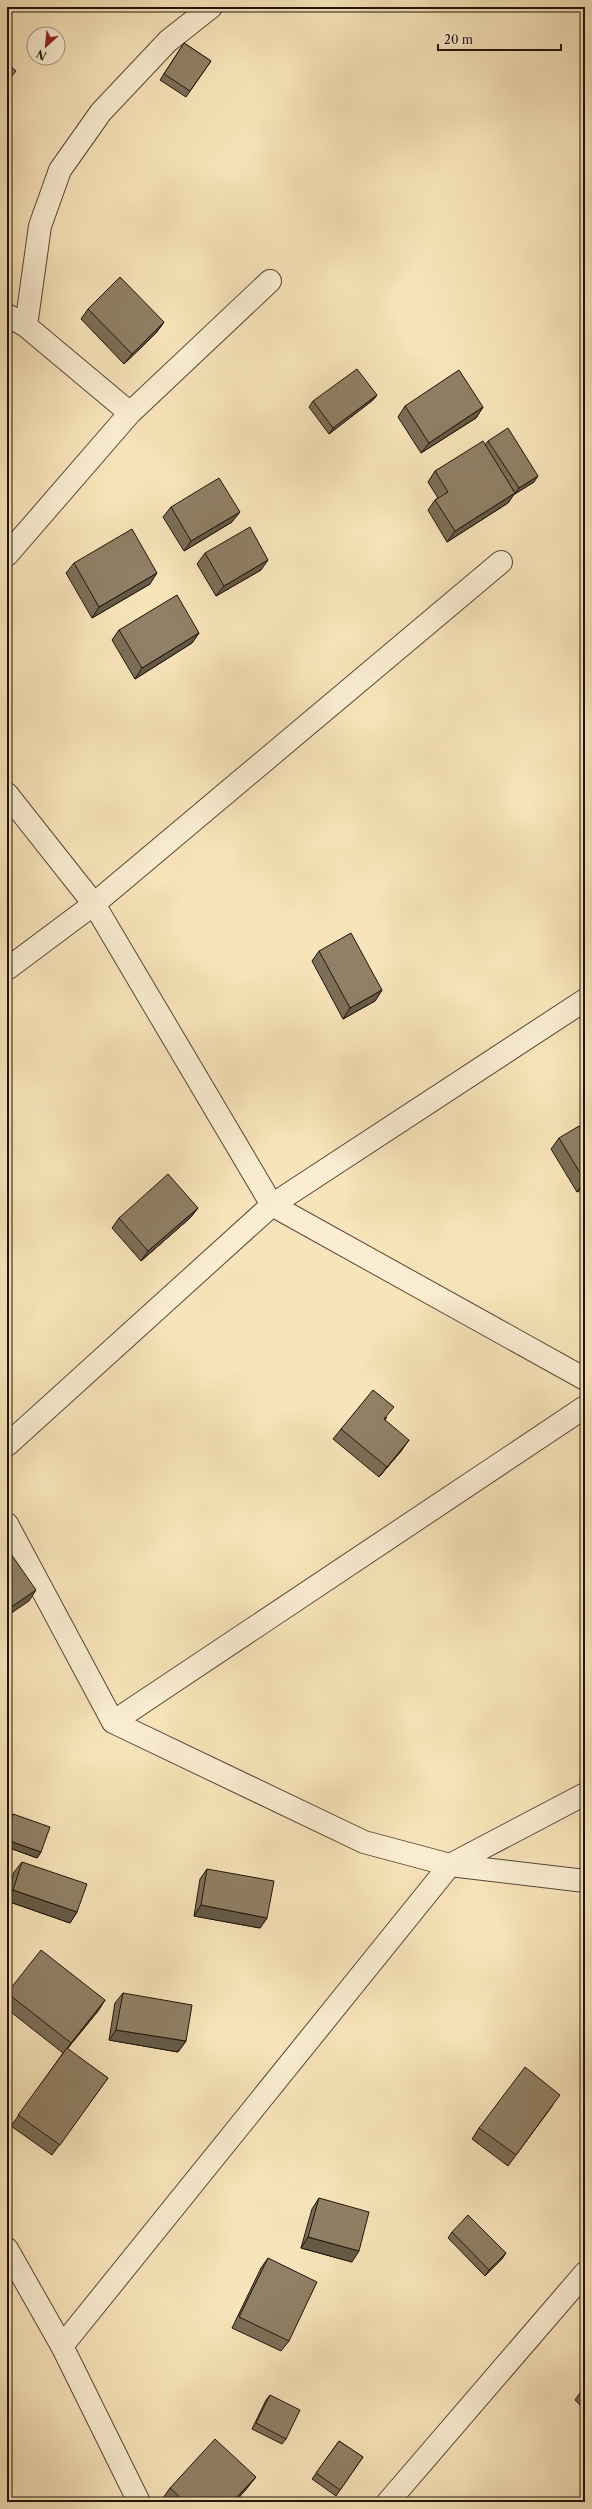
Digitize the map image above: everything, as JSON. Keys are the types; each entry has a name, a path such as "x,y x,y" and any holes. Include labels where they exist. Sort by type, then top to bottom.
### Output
{"street":[{"path":"26,326 40,226 60,170 101,112 168,41 211,7"},
{"path":"7,555 130,413 270,281"},
{"path":"7,315 26,326 130,413"},
{"path":"7,969 94,904 501,562"},
{"path":"7,794 94,904 272,1205 585,1379"},
{"path":"7,1445 272,1205 585,1000"},
{"path":"113,1722 585,1407"},
{"path":"7,1524 113,1722 364,1842 450,1865 585,1881"},
{"path":"62,2346 450,1865 585,1794"},
{"path":"7,2249 62,2346 139,2502"},
{"path":"388,2502 585,2273"}],"building":[{"path":"184,43 211,61 190,91 164,74"},
{"path":"7,63 16,71 7,82"},
{"path":"120,277 164,322 132,354 88,309"},
{"path":"357,369 377,395 333,428 313,401"},
{"path":"459,370 483,407 429,443 405,406"},
{"path":"508,428 538,476 519,488 488,441"},
{"path":"483,441 515,493 455,531 435,500 448,492 435,471"},
{"path":"219,478 240,512 191,541 171,507"},
{"path":"250,527 268,560 224,586 205,553"},
{"path":"132,529 157,573 99,607 74,563"},
{"path":"177,595 199,633 142,668 119,630"},
{"path":"351,933 382,990 350,1008 319,951"},
{"path":"579,1126 585,1135 585,1181 559,1138"},
{"path":"168,1174 198,1208 148,1251 119,1218"},
{"path":"373,1390 394,1407 384,1419 409,1440 387,1467 341,1429"},
{"path":"9,1551 36,1590 7,1610 7,1552"},
{"path":"13,1814 50,1827 41,1852 7,1840 7,1832"},
{"path":"22,1862 87,1884 77,1912 13,1890"},
{"path":"207,1869 274,1881 267,1918 201,1905"},
{"path":"41,1950 105,2000 71,2043 7,1993"},
{"path":"123,1993 192,2005 186,2041 116,2030"},
{"path":"67,2048 108,2078 60,2145 18,2115"},
{"path":"525,2067 560,2095 516,2155 479,2128"},
{"path":"319,2198 369,2212 359,2251 308,2237"},
{"path":"468,2215 506,2253 489,2270 452,2232"},
{"path":"268,2258 317,2282 289,2341 239,2317"},
{"path":"585,2386 585,2393 582,2390"},
{"path":"270,2395 300,2410 286,2439 256,2423"},
{"path":"215,2439 256,2477 232,2502 185,2502 170,2488"},
{"path":"339,2441 363,2457 340,2490 316,2473"}]}
